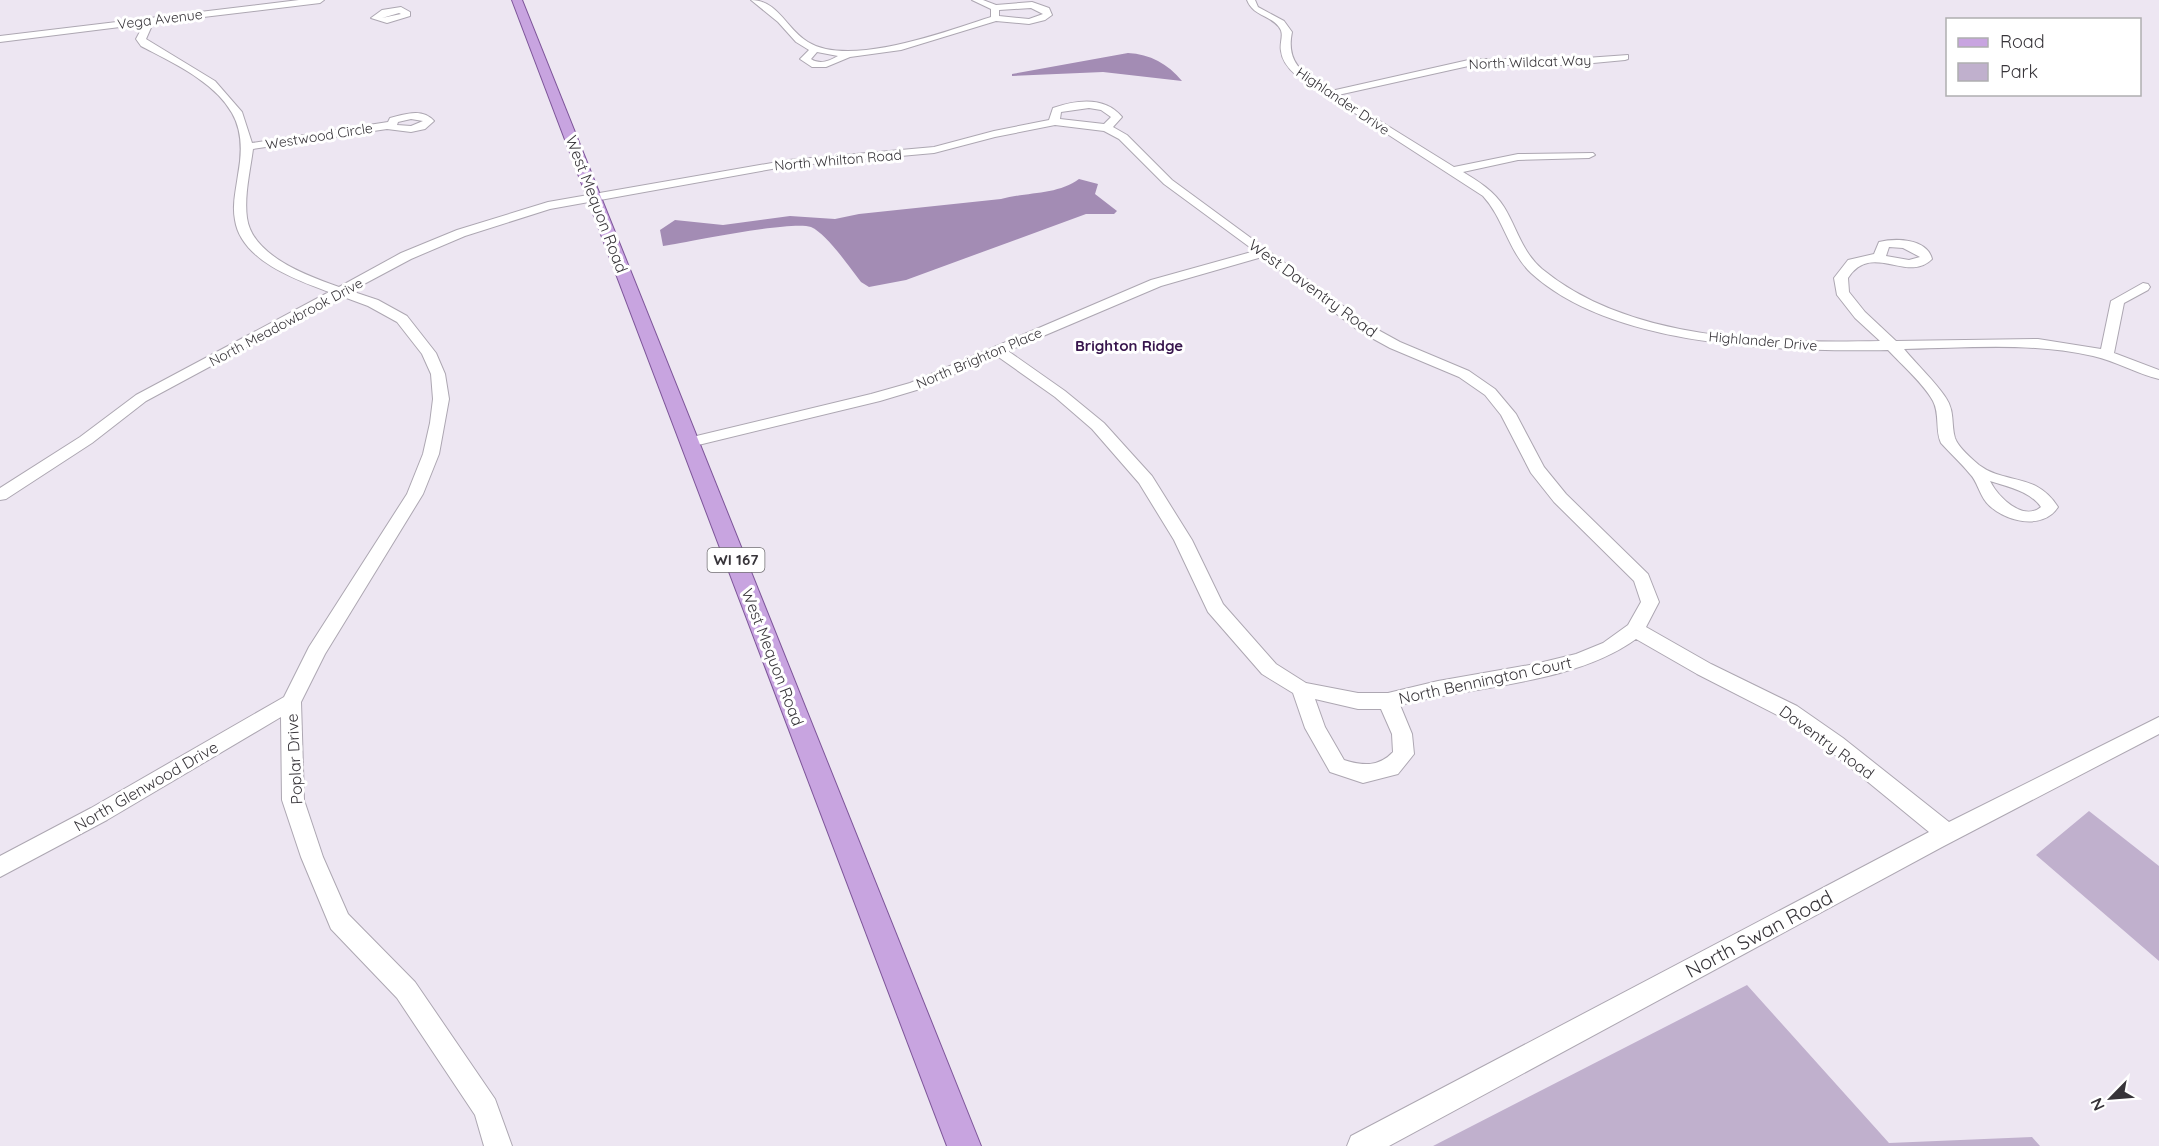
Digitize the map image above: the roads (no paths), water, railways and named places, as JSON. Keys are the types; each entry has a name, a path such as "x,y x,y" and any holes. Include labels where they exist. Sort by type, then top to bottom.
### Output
{"main road":[{"name":"West Mequon Road","path":"518,0 964,1146"}],"street":[{"name":"Vega Avenue","path":"0,39 320,0"},
{"path":"755,0 777,16 802,43 815,49 849,54 887,49 936,37 996,18 1020,22 1048,15 1046,10 1032,5 996,8 976,0"},
{"name":"Highlander Drive","path":"1251,0 1254,8 1281,23 1287,32 1283,48 1291,65 1306,79 1411,147 1454,170 1490,197 1522,256 1549,281 1587,301 1664,329 1727,341 1808,347 2050,343 2107,354 2159,375"},
{"path":"996,8 996,18"},
{"path":"150,21 141,39 144,44 211,83 237,112 249,147"},
{"path":"815,49 805,59 811,64 834,63 849,54"},
{"name":"North Wildcat Way","path":"1330,94 1473,62 1572,62 1625,57"},
{"path":"1055,122 1054,117 1058,110 1074,105 1089,105 1113,111 1117,117 1107,128"},
{"name":"North Whilton Road","path":"594,198 789,163 933,150 994,134 1055,122 1080,124"},
{"name":"West Daventry Road","path":"1080,124 1107,128 1123,137 1168,182 1364,328 1395,345 1464,374 1490,392 1508,414 1537,469 1560,498 1642,578 1650,602 1635,630"},
{"name":"Westwood Circle","path":"249,147 390,125"},
{"name":"Poplar Drive","path":"249,147 240,205 245,234 262,253 282,268 308,280 373,303 402,319 429,353 438,374 441,399 431,454 415,494 316,652 291,702 293,800 312,857 339,921 406,990 486,1108 498,1146"},
{"path":"1454,170 1518,156 1589,155"},
{"name":"North Meadowbrook Drive","path":"0,495 86,440 141,398 406,256 461,233 548,206 594,198"},
{"name":"North Brighton Place","path":"690,442 875,398 915,386 1156,283 1263,253"},
{"path":"1879,257 1853,263 1841,278 1842,292 1860,315 1892,345 1940,400 1946,418 1947,440 1977,471"},
{"path":"2107,354 2118,301 2143,287"},
{"path":"997,350 1060,394 1098,426 1146,480 1183,540 1215,607 1269,669 1300,689 1315,728 1337,766 1363,774 1391,768 1404,754 1402,734 1388,701"},
{"name":"North Bennington Court","path":"1300,689 1358,701 1388,701 1438,688 1535,671 1580,660 1610,648 1635,630"},
{"name":"Daventry Road","path":"1635,630 1704,669 1790,712 1836,744 1947,833"},
{"name":"North Glenwood Drive","path":"0,867 99,814 291,702"},
{"name":"North Swan Road","path":"1361,1146 1947,833 2159,725"}],"district":[{"name":"Brighton Ridge","path":"1129,346"}]}
